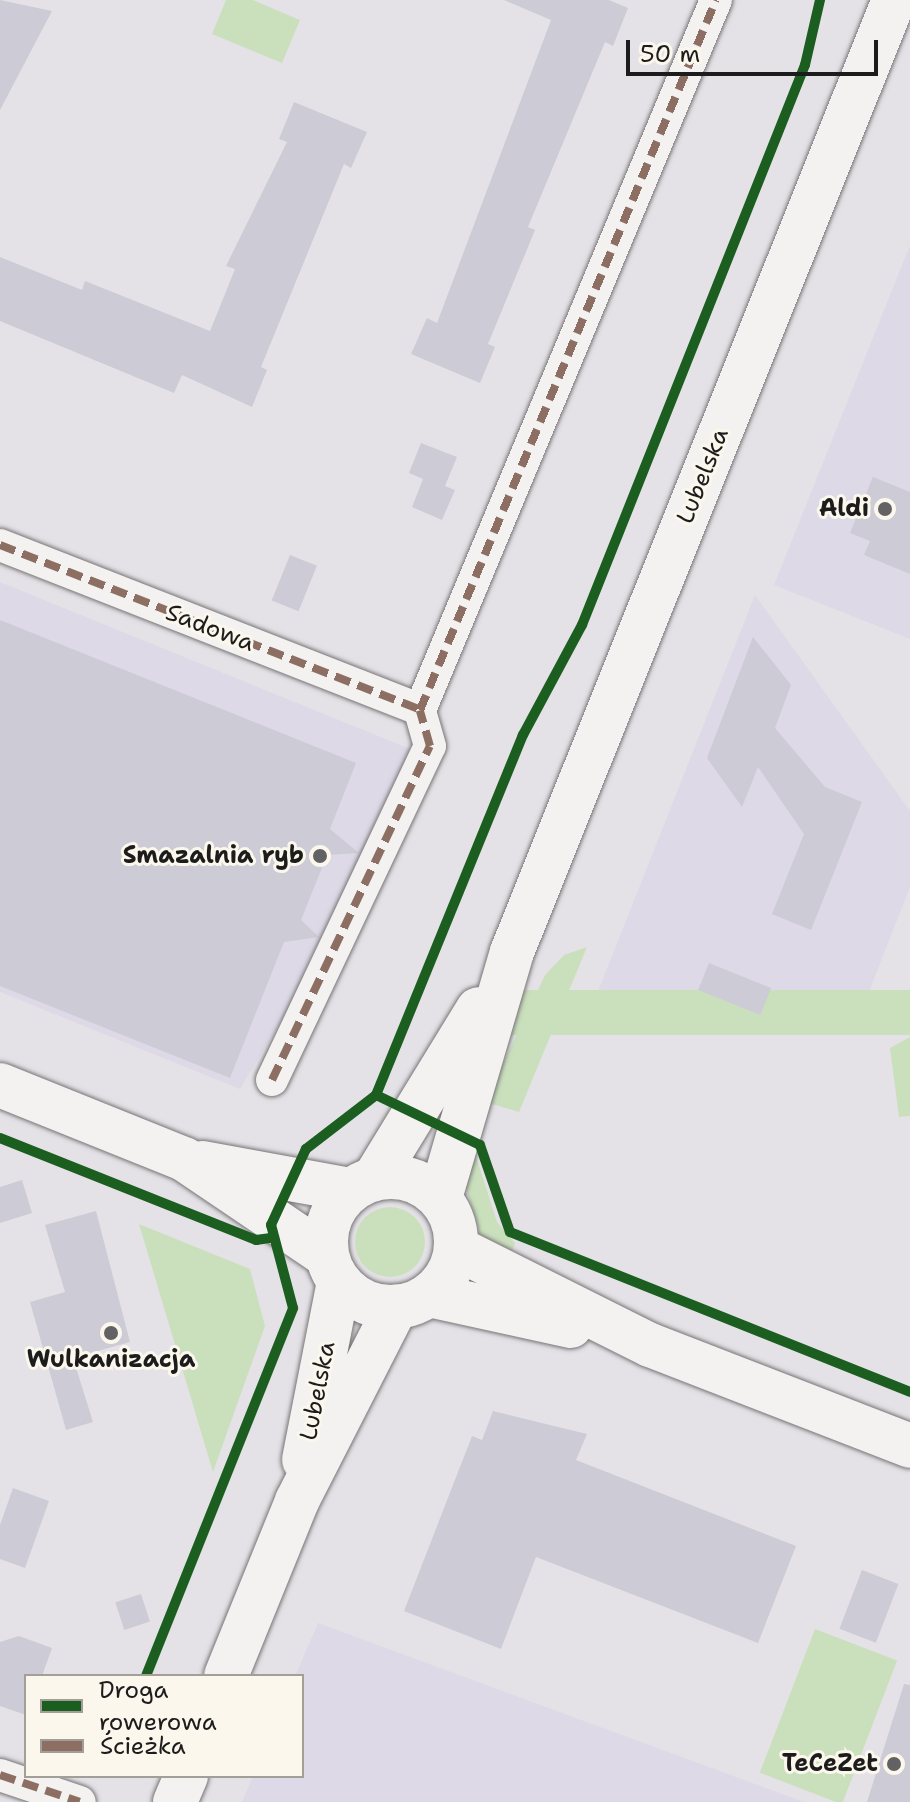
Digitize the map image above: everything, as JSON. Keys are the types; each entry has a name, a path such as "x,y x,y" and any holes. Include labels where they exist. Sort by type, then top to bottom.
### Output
{"main road":[{"name":"Lubelska","path":"440,1198 512,952 894,0"},
{"name":"Lubelska","path":"362,1184 512,952"},
{"path":"0,1085 184,1159 362,1184 410,1179 440,1198 456,1248 650,1345 910,1446"},
{"path":"184,1159 332,1268 365,1301 412,1301 650,1345"},
{"path":"332,1268 330,1219 362,1184"},
{"path":"412,1301 456,1248"},
{"name":"Lubelska","path":"297,1501 332,1268"},
{"name":"Lubelska","path":"227,1674 297,1501 412,1301"},
{"path":"175,1802 185,1778"}],"street":[{"path":"272,1080 430,746 420,710 716,0"},
{"name":"Sadowa","path":"0,545 420,710"},
{"path":"0,1775 80,1802"}],"shaded area":[{"path":"910,245 910,639 774,585"},
{"path":"0,582 415,751 285,1014 240,1089 0,992"},
{"path":"755,595 910,811 910,887 869,992 793,1028 585,1024"},
{"path":"318,1623 804,1802 242,1802 252,1778 304,1778 304,1674 296,1674"}],"green space":[{"path":"226,0 253,0 300,20 282,63 212,34"},
{"path":"587,947 519,1112 485,1102 545,975 564,955"},
{"path":"506,990 910,990 910,1035 506,1035"},
{"path":"910,1037 910,1116 899,1117 890,1048"},
{"path":"475,1153 497,1222 515,1243 509,1259 480,1234 465,1184"},
{"path":"390,1207 415,1217 425,1242 415,1267 390,1277 365,1267 355,1242 365,1217"},
{"path":"139,1224 250,1269 265,1326 213,1472"},
{"path":"815,1629 897,1661 843,1802 760,1773"}],"building":[{"path":"0,0 52,11 0,110"},
{"path":"504,0 609,0 628,8 613,46 605,42 528,227 535,230 488,344 495,347 480,383 411,354 427,318 437,323 551,20"},
{"path":"294,102 367,132 351,168 344,164 261,367 267,370 252,407 182,375 174,393 0,321 0,257 82,290 85,281 210,331 235,269 226,266 287,142 279,139"},
{"path":"421,443 457,457 445,486 455,490 442,520 412,507 423,479 409,473"},
{"name":"Aldi","path":"873,477 910,492 910,574 864,555 870,541 850,533"},
{"path":"290,555 317,566 299,611 272,600"},
{"path":"0,620 356,763 330,829 359,853 327,855 301,920 319,937 284,942 230,1078 0,986"},
{"path":"753,637 791,685 775,728 825,787 862,802 811,930 772,914 804,834 758,767 742,807 707,758"},
{"path":"709,963 771,988 760,1015 698,990"},
{"path":"22,1180 32,1213 0,1223 0,1187"},
{"path":"96,1211 130,1342 73,1358 93,1422 66,1430 30,1302 65,1292 45,1225"},
{"path":"493,1411 587,1434 576,1460 796,1546 758,1643 536,1557 501,1649 404,1611 472,1436 482,1440"},
{"path":"13,1488 49,1501 25,1568 0,1559 0,1525"},
{"path":"862,1570 898,1584 876,1643 839,1629"},
{"path":"141,1594 150,1622 124,1630 115,1602"},
{"path":"19,1636 52,1648 43,1674 24,1674 24,1714 0,1706 0,1642"},
{"name":"TeCeZet","path":"904,1684 910,1685 910,1802 867,1802"}],"marked path":[{"path":"272,1080 430,746 420,710 716,0"},
{"path":"0,545 420,710"},
{"path":"0,1775 80,1802"}],"cycle path":[{"path":"147,1674 293,1308 271,1225 306,1149 376,1095 523,735 582,625 805,65 820,0"},
{"path":"376,1095 480,1145 510,1232 910,1392"},
{"path":"0,1138 256,1240 271,1238"}],"place":[{"name":"Aldi","path":"885,509"},
{"name":"Smazalnia ryb","path":"320,856"},
{"name":"Wulkanizacja","path":"111,1333"},
{"name":"TeCeZet","path":"894,1764"}]}
